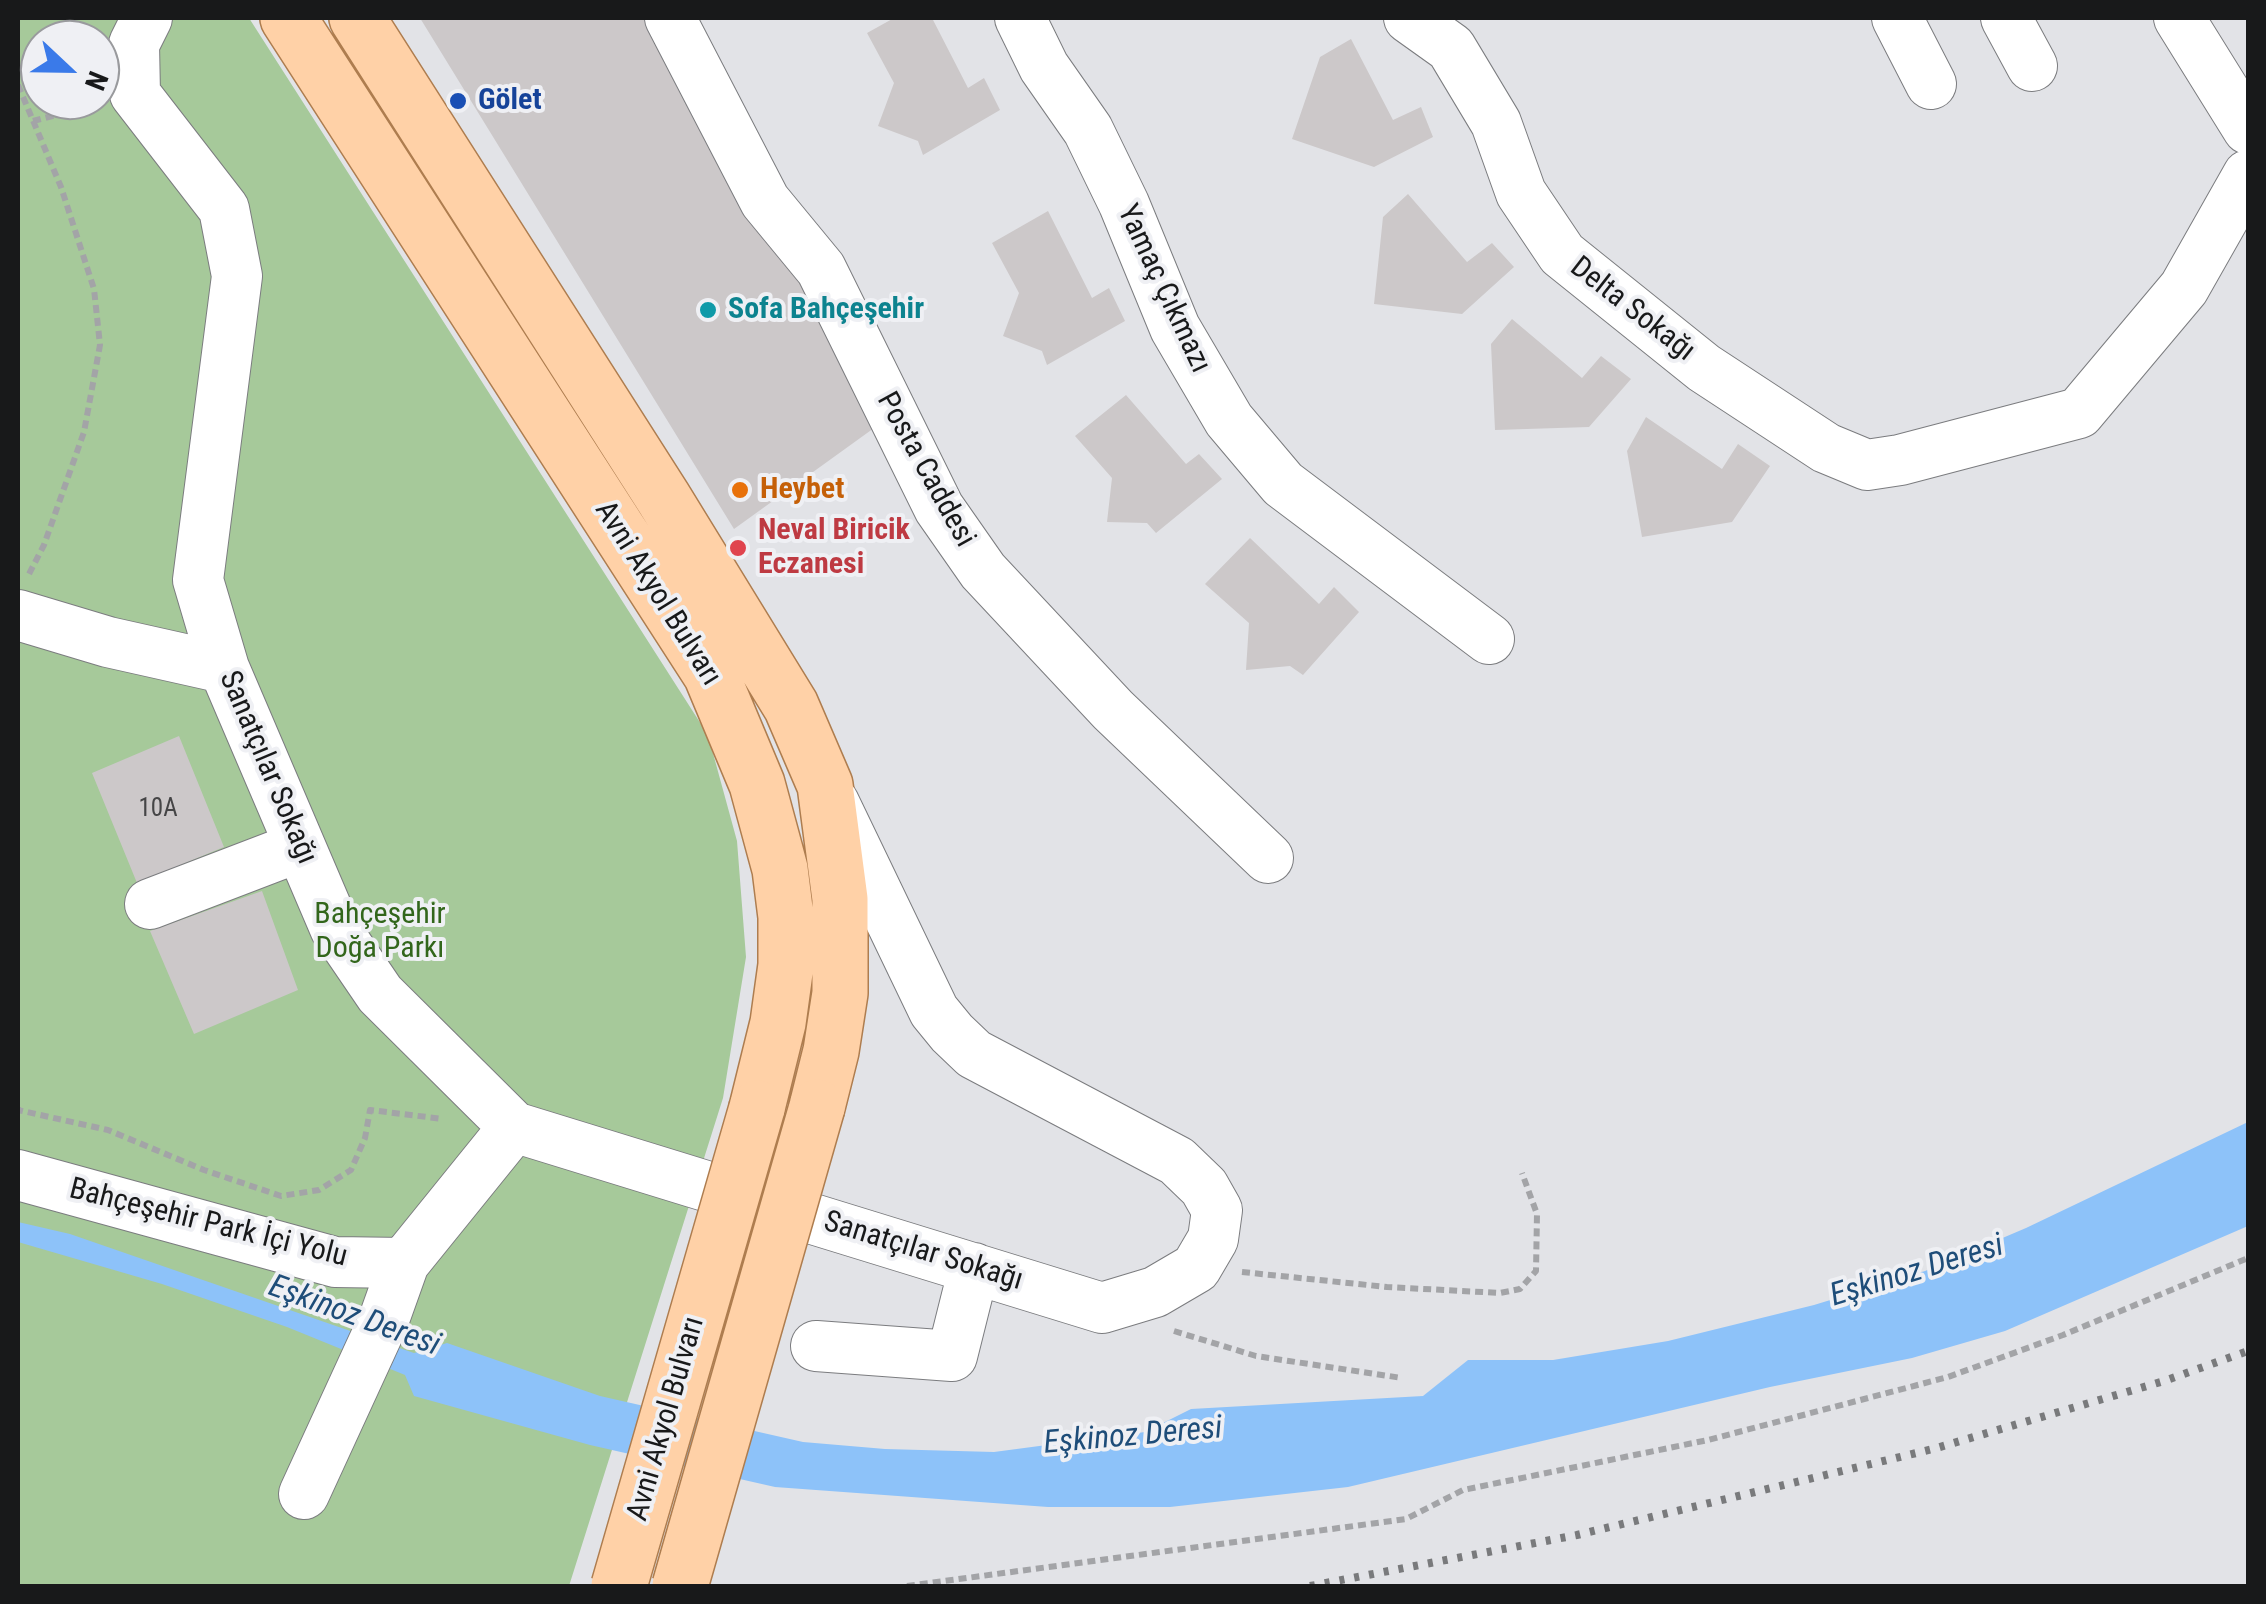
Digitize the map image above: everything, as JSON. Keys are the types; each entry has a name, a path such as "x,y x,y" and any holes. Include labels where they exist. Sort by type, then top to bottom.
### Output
{"main road":[{"name":"Avni Akyol Bulvarı","path":"288,18 710,674 757,784 780,869 786,964 778,1024 758,1108 619,1586"},
{"name":"Avni Akyol Bulvarı","path":"357,18 762,658 791,706 826,785 840,899 840,994 832,1051 680,1586"}],"street":[{"path":"135,94 134,44 148,18"},
{"name":"Posta Caddesi","path":"670,18 766,201 821,268 939,508 983,571 1113,710 1268,858"},
{"name":"Yamaç Çıkmazı","path":"1020,18 1044,67 1088,130 1124,204 1175,328 1229,420 1283,484 1489,639"},
{"name":"Delta Sokağı","path":"1409,18 1451,48 1496,123 1521,193 1562,254 1704,368 1826,448 1867,465 1900,460 2079,413 2184,288 2248,175"},
{"path":"1897,18 1930,84"},
{"path":"2006,18 2032,66"},
{"path":"2179,18 2248,129"},
{"name":"Sanatçılar Sokağı","path":"135,94 224,210 237,276 198,580 224,668 335,928 380,994 514,1127 1102,1308 1156,1292 1196,1268"},
{"path":"22,598 124,646 224,668"},
{"path":"826,785 934,1011 952,1033 974,1054 1177,1161 1204,1187 1217,1210 1213,1239 1196,1268"},
{"path":"150,904 300,847"},
{"path":"304,1494 383,1322 404,1263 514,1127"},
{"name":"Bahçeşehir Park İçi Yolu","path":"18,1175 335,1262 404,1263"},
{"path":"816,1346 952,1356 974,1268"}],"path":[{"path":"18,85 61,187 94,288 100,344 84,432 22,598"},
{"path":"33,121 135,94"},
{"path":"18,1107 108,1130 280,1196 319,1190 351,1170 366,1138 370,1110 514,1127"},
{"path":"1196,1268 1388,1287 1500,1293 1520,1289 1536,1271 1536,1214 1522,1173"},
{"path":"907,1586 1406,1519 1462,1490 1708,1440 1948,1377 2063,1335 2248,1258"},
{"path":"1170,1329 1256,1356 1402,1378"}],"green space":[{"name":"Bahçeşehir Doğa Parkı","path":"18,18 249,18 708,735 737,841 746,957 723,1098 569,1586 18,1586"}],"water":[{"name":"Eşkinoz Deresi","path":"2248,1122 2248,1226 2005,1331 1912,1358 1770,1387 1348,1487 1170,1507 1048,1507 775,1487 590,1445 414,1396 405,1375 287,1327 162,1284 18,1242 18,1222 70,1234 414,1353 447,1343 600,1396 803,1442 994,1452 1145,1432 1191,1409 1423,1396 1468,1360 1553,1360 1668,1341 1814,1305 1925,1271 2026,1228"}],"building":[{"name":"Sofa Bahçeşehir","path":"420,18 657,18 881,423 734,529"},
{"path":"894,18 932,18 968,88 984,78 1000,110 923,155 918,141 878,126 894,83 867,33"},
{"path":"1351,39 1393,120 1421,107 1433,137 1374,167 1292,139 1320,57"},
{"path":"1408,194 1467,262 1492,243 1514,267 1462,314 1374,304 1383,217"},
{"path":"1048,211 1092,298 1109,288 1125,321 1047,365 1042,351 1003,336 1019,293 992,243"},
{"path":"1512,319 1582,378 1601,356 1631,379 1589,427 1495,430 1491,344"},
{"path":"1126,395 1186,464 1199,454 1222,479 1156,533 1147,523 1107,522 1112,478 1075,436"},
{"path":"1646,417 1722,469 1738,444 1770,466 1732,522 1642,537 1627,451"},
{"path":"1250,538 1319,604 1334,587 1359,612 1303,675 1290,666 1246,670 1249,623 1205,584"},
{"path":"179,736 224,847 137,883 92,773"},
{"path":"262,891 298,990 194,1034 150,931"}],"railway":[{"path":"1310,1586 1577,1535 1933,1449 2164,1381 2248,1351"}],"place":[{"name":"Gölet","path":"458,101"},
{"name":"Sofa Bahçeşehir","path":"708,310"},
{"name":"Heybet","path":"740,490"},
{"name":"Neval Biricik Eczanesi","path":"738,548"}]}
